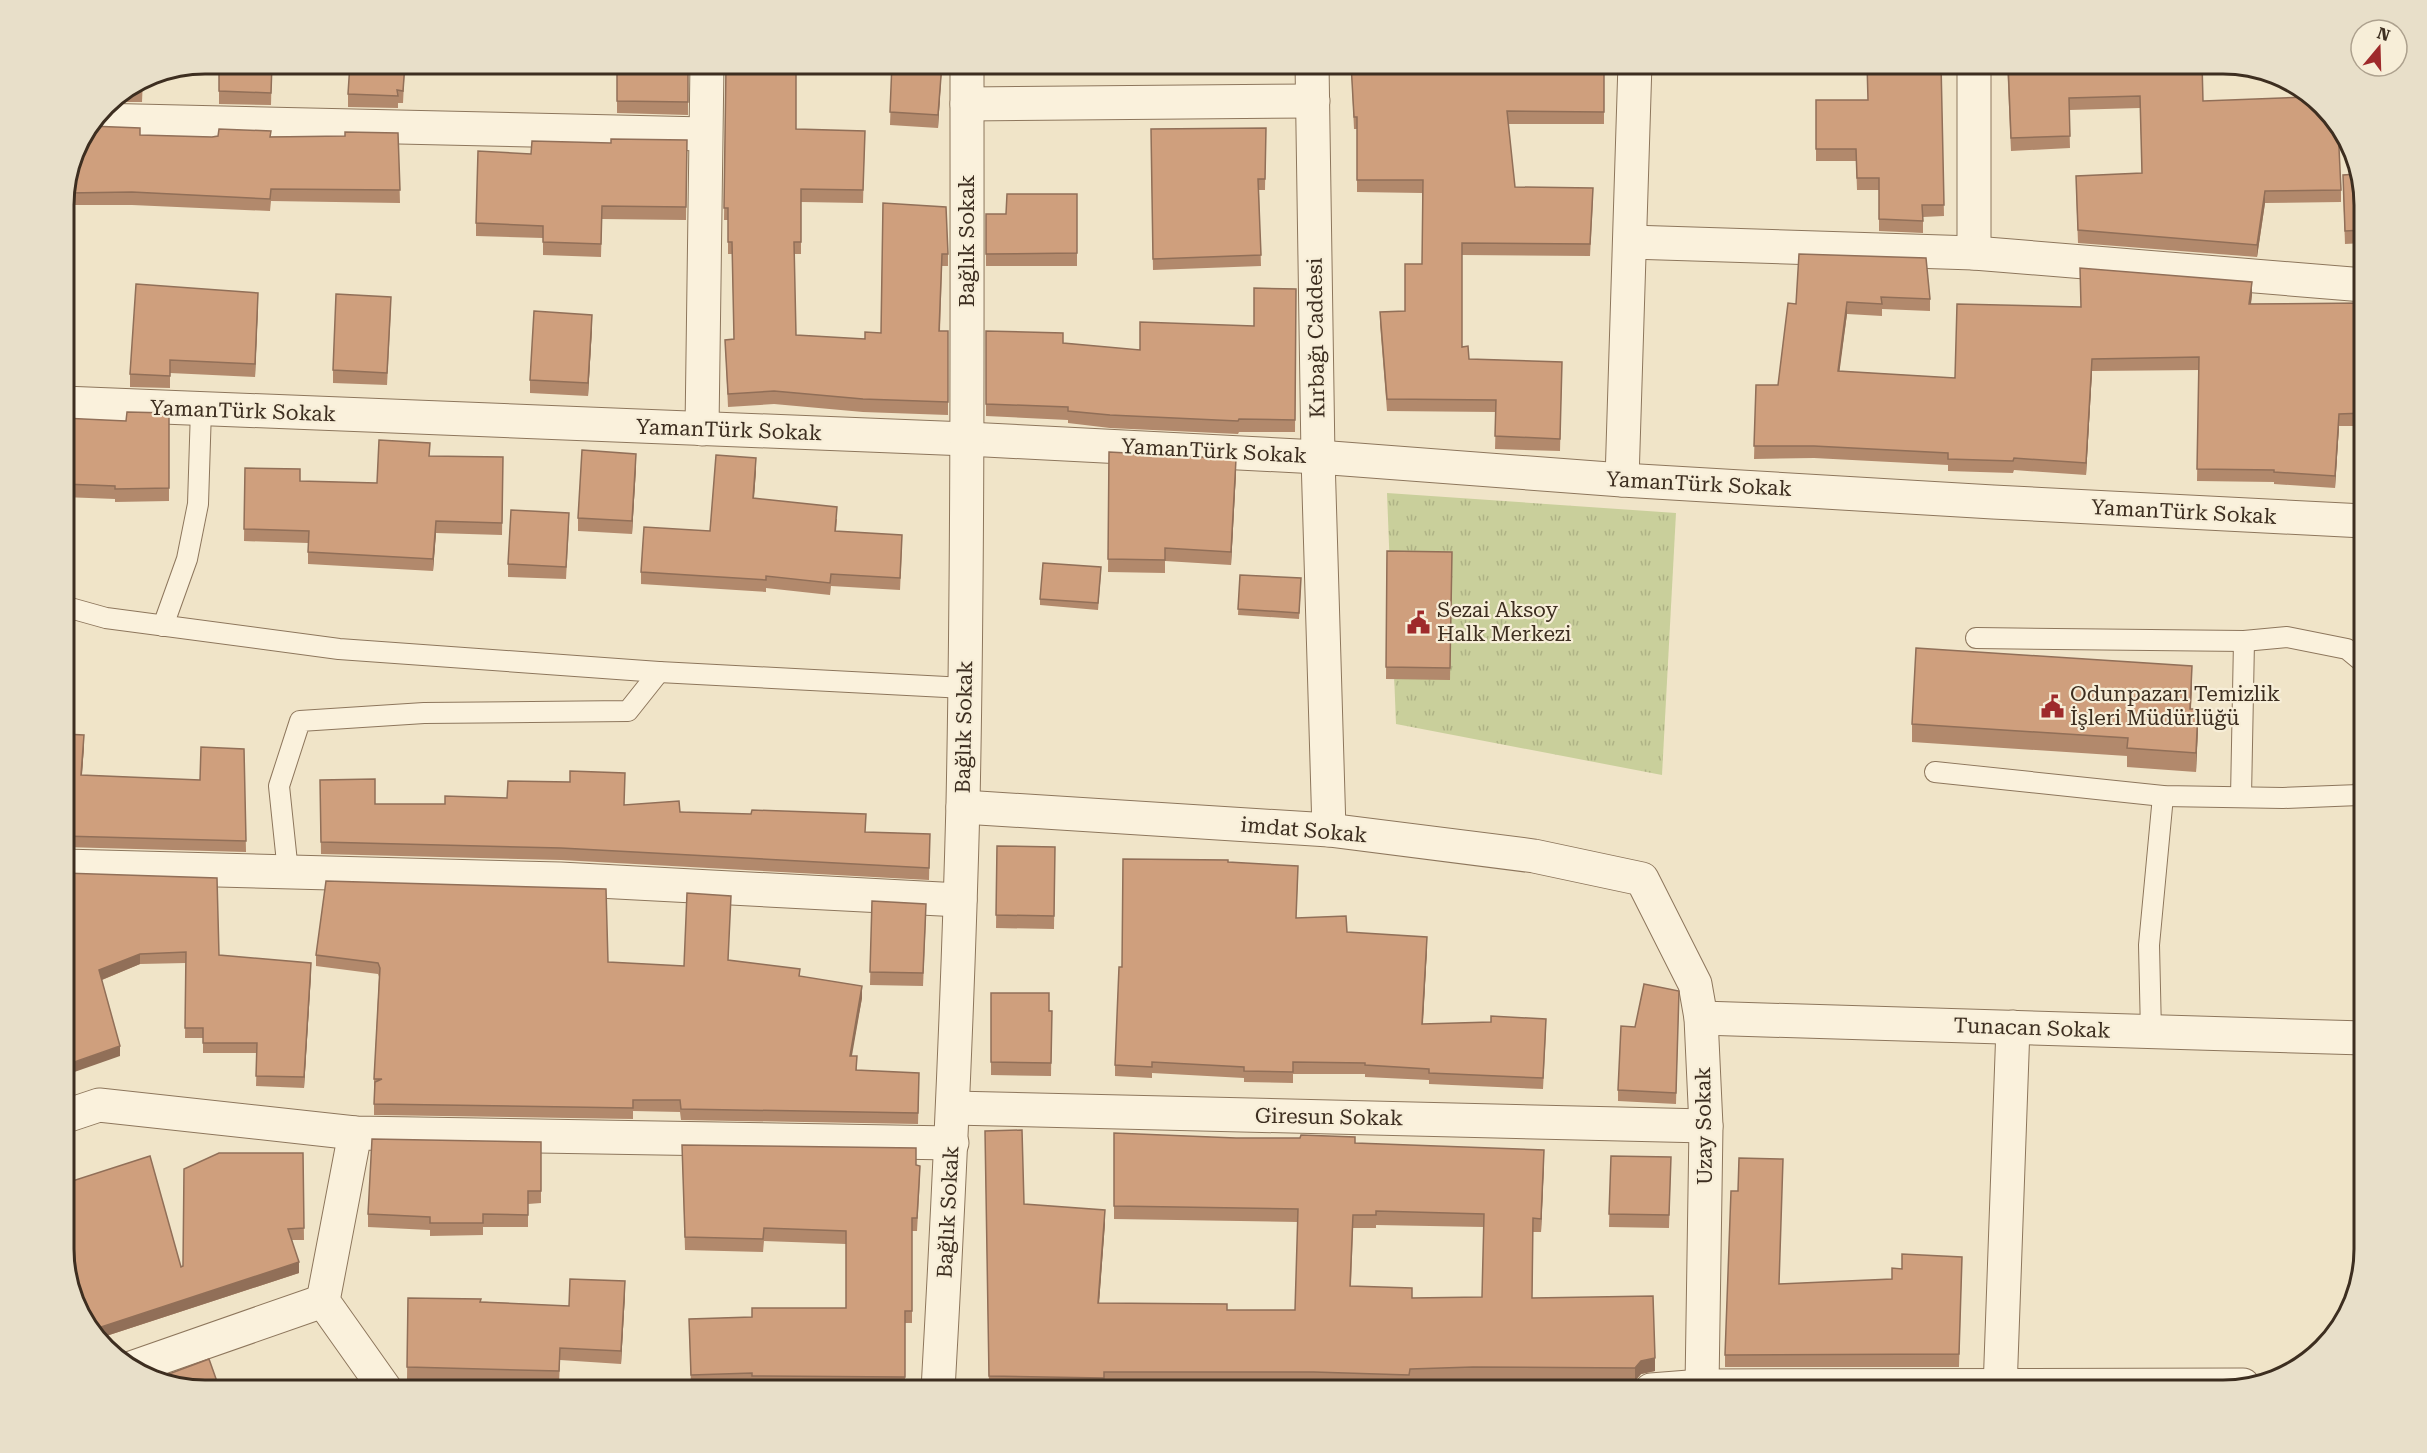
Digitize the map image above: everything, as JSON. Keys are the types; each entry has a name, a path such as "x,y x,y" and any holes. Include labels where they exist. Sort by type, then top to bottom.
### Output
{"street":[{"path":"702,429 707,74"},
{"name":"Bağlık Sokak","path":"939,1379 952,1143 963,807 967,439 967,74"},
{"name":"Kırbağı Caddesi","path":"1312,74 1318,457 1329,830"},
{"path":"1622,480 1635,74"},
{"path":"1974,74 1974,253"},
{"path":"967,104 1313,101"},
{"path":"104,120 705,134"},
{"path":"1630,242 1974,253 2353,284"},
{"name":"YamanTürk Sokak","path":"74,404 967,439 1318,457 1622,480 2353,520"},
{"name":"imdat Sokak","path":"963,807 1329,830 1534,856 1642,879"},
{"path":"74,866 560,879 960,900"},
{"name":"Uzay Sokak","path":"1642,879 1695,984 1701,1018 1706,1126 1702,1379"},
{"name":"Tunacan Sokak","path":"1701,1018 2354,1038"},
{"path":"2000,1379 2013,1028"},
{"path":"74,1113 99,1105 355,1133 952,1143"},
{"name":"Giresun Sokak","path":"953,1108 1706,1126"},
{"path":"355,1133 323,1301 378,1379"},
{"path":"143,1364 323,1301"}],"lane":[{"path":"163,626 187,559 198,504 201,409"},
{"path":"74,609 106,618 339,650 659,672 965,688"},
{"path":"1976,638 2244,641 2287,637 2348,649 2353,654"},
{"path":"2241,797 2244,641"},
{"path":"288,872 279,786 300,722 424,713 628,711 659,672"},
{"path":"1935,772 2163,796 2354,795"},
{"path":"2151,1032 2149,945 2163,796"}],"green space":[{"path":"1387,493 1676,513 1662,775 1396,724"}],"building":[{"path":"219,74 272,74 271,93 219,91"},
{"path":"349,74 404,74 403,91 397,90 398,96 348,94"},
{"path":"617,74 688,74 688,102 617,101"},
{"path":"726,74 796,74 796,129 865,131 863,190 801,189 801,242 794,242 796,335 865,339 865,332 881,333 883,203 946,207 948,254 942,254 939,331 948,331 948,402 863,399 774,391 728,394 725,340 734,339 732,242 728,242 728,208 724,208"},
{"path":"892,74 941,74 938,115 890,112"},
{"path":"1352,74 1604,74 1604,112 1507,111 1515,187 1593,188 1590,244 1462,243 1462,347 1468,346 1469,359 1562,362 1560,439 1495,436 1496,400 1387,399 1380,312 1405,311 1405,264 1422,264 1423,180 1357,180 1357,117 1354,117"},
{"path":"1867,74 1941,74 1944,205 1922,205 1923,221 1879,219 1879,178 1857,178 1856,149 1816,149 1816,100 1868,100"},
{"path":"2008,74 2202,74 2203,101 2298,97 2302,100 2327,125 2339,144 2341,190 2265,191 2257,245 2078,230 2076,176 2142,173 2140,96 2069,98 2070,136 2011,138"},
{"path":"99,126 140,128 140,135 212,137 218,136 219,129 271,131 270,137 345,136 345,132 398,133 400,190 271,189 270,199 132,192 74,193 80,162"},
{"path":"1266,128 1265,179 1258,179 1261,255 1153,259 1151,129"},
{"path":"611,139 687,140 686,207 602,206 601,244 543,242 543,226 476,223 478,151 531,154 532,141 611,143"},
{"path":"2343,175 2350,175 2351,179 2353,231 2345,231"},
{"path":"1007,194 1077,194 1077,253 986,254 986,214 1006,214"},
{"path":"1799,254 1926,258 1930,299 1881,297 1882,304 1847,302 1838,371 1955,378 1957,304 2081,307 2080,268 2252,282 2249,304 2353,303 2353,413 2339,414 2335,476 2274,472 2274,470 2197,469 2199,357 2092,359 2086,463 2014,458 2013,461 1948,459 1948,453 1814,446 1754,446 1756,385 1778,385 1788,303 1796,304"},
{"path":"136,284 258,293 255,364 170,360 170,376 130,374"},
{"path":"1254,288 1296,289 1295,420 1239,419 1238,421 1110,415 1068,411 1068,407 986,404 986,331 1063,333 1063,343 1140,350 1140,322 1254,326"},
{"path":"336,294 391,297 387,373 333,370"},
{"path":"534,311 592,315 588,383 530,380"},
{"path":"127,412 169,413 169,488 115,489 115,486 74,484 74,419 126,421"},
{"path":"379,440 430,443 429,456 503,457 502,523 436,521 433,559 308,552 309,531 244,529 245,468 300,469 300,481 377,483"},
{"path":"582,450 636,454 632,521 578,518"},
{"path":"1109,452 1236,459 1231,552 1165,548 1165,560 1108,559"},
{"path":"716,455 756,458 753,498 837,507 835,531 902,535 900,578 831,574 830,583 766,576 766,580 641,572 644,527 710,531"},
{"path":"511,510 569,513 566,567 508,564"},
{"name":"Sezai Aksoy Halk Merkezi","path":"1387,551 1452,552 1450,668 1386,667"},
{"path":"1043,563 1101,567 1098,603 1040,599"},
{"path":"1240,575 1301,578 1299,613 1238,609"},
{"name":"Odunpazarı Temizlik İşleri Müdürlüğü","path":"1916,648 2192,666 2190,709 2198,709 2196,753 2127,748 2128,738 1912,724"},
{"path":"74,735 84,735 81,775 200,780 201,747 244,749 246,841 74,836"},
{"path":"570,771 625,773 624,805 679,801 680,812 751,814 752,810 866,814 865,832 930,834 929,868 561,848 321,842 320,780 375,779 375,804 445,804 445,796 507,798 508,781 570,782"},
{"path":"997,846 1055,847 1054,916 996,915"},
{"path":"1123,859 1228,860 1228,862 1298,866 1296,918 1346,916 1347,932 1427,937 1422,1024 1491,1022 1491,1016 1546,1019 1543,1078 1429,1073 1429,1069 1365,1065 1365,1063 1293,1062 1293,1072 1244,1071 1244,1067 1152,1062 1152,1067 1115,1065 1119,967 1122,967"},
{"path":"74,873 217,878 219,955 311,963 304,1077 256,1076 257,1043 203,1043 203,1028 185,1028 186,952 140,954 99,970 120,1046 74,1062"},
{"path":"326,881 606,889 608,962 684,966 687,893 731,896 728,960 800,969 799,976 862,986 850,1056 857,1056 856,1070 919,1073 918,1113 681,1109 680,1100 633,1100 633,1108 374,1104 375,1082 382,1079 374,1079 380,968 378,963 316,955"},
{"path":"872,901 926,904 923,973 870,972"},
{"path":"1644,984 1679,991 1676,1093 1618,1090 1621,1026 1635,1027"},
{"path":"991,993 1049,993 1049,1011 1052,1011 1051,1063 991,1062"},
{"path":"1022,1130 1024,1204 1105,1210 1098,1303 1227,1304 1227,1310 1295,1310 1298,1209 1114,1206 1114,1133 1236,1138 1300,1138 1301,1135 1355,1137 1355,1143 1544,1150 1541,1219 1533,1218 1532,1298 1653,1296 1655,1358 1641,1361 1635,1368 1473,1367 1410,1369 1409,1375 1314,1372 1104,1372 1104,1378 989,1376 985,1131","holes":["1376,1211 1484,1214 1482,1297 1412,1298 1412,1288 1350,1286 1353,1215 1376,1215"]},
{"path":"372,1139 541,1142 541,1191 528,1191 528,1215 483,1214 483,1223 430,1223 430,1217 368,1214"},
{"path":"682,1145 916,1148 916,1165 920,1166 917,1218 912,1218 912,1311 905,1311 905,1377 752,1376 752,1373 691,1375 689,1319 752,1317 752,1308 846,1308 846,1231 764,1228 763,1239 685,1237"},
{"path":"219,1153 303,1153 304,1228 288,1229 299,1262 100,1327 87,1307 76,1274 74,1180 150,1156 181,1267 183,1266 184,1169"},
{"path":"1611,1156 1671,1157 1669,1215 1609,1214"},
{"path":"1739,1158 1783,1159 1779,1284 1892,1279 1892,1268 1902,1269 1902,1254 1962,1257 1959,1354 1725,1355 1731,1191 1738,1191"},
{"path":"570,1279 625,1281 621,1351 560,1348 559,1371 407,1367 408,1298 481,1299 480,1302 569,1306"},
{"path":"209,1359 216,1379 187,1378 168,1374"}],"place":[{"name":"Sezai Aksoy Halk Merkezi","path":"1419,622"},
{"name":"Odunpazarı Temizlik İşleri Müdürlüğü","path":"2052,706"}]}
